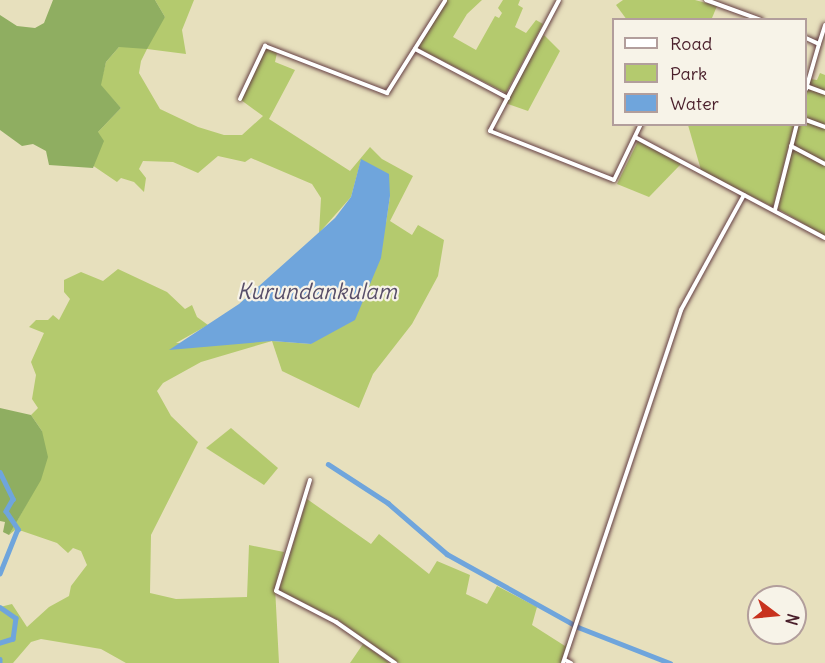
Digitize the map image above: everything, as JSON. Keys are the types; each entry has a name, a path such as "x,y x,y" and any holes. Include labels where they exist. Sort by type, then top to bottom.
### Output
{"street":[{"path":"559,0 490,131 614,180 640,126"},
{"path":"706,0 756,18"},
{"path":"240,99 265,46 387,93 445,1"},
{"path":"807,84 825,25"},
{"path":"807,38 819,44"},
{"path":"415,49 508,98"},
{"path":"807,87 825,93"},
{"path":"807,120 825,127"},
{"path":"775,210 796,126"},
{"path":"635,137 825,238"},
{"path":"791,146 825,164"},
{"path":"571,663 564,662 578,627 627,463 681,310 744,195"},
{"path":"310,480 276,591 336,622 395,663"}],"green space":[{"path":"53,0 155,0 165,17 147,49 119,47 106,62 101,85 121,108 98,132 104,141 93,168 49,165 46,151 33,144 22,146 0,130 0,15 17,26 35,28 44,23"},
{"path":"155,0 194,0 182,30 186,54 147,49 141,61 139,73 160,109 198,127 224,135 242,135 263,116 241,100 266,48 277,53 275,62 295,70 269,119 350,171 370,147 382,159 413,176 390,221 412,235 418,225 444,240 438,276 412,324 373,374 359,408 282,371 272,341 311,344 386,223 390,196 361,160 351,197 319,233 321,198 312,184 251,158 245,162 218,156 198,173 173,162 143,161 139,169 146,178 144,192 134,182 121,178 117,182 92,165 97,133 121,108 100,85 106,62 119,47 128,47 165,17"},
{"path":"447,0 482,0 467,14 453,37 476,50 495,16 499,18 502,13 498,8 503,0 520,0 518,5 523,8 515,27 526,33 536,20 543,24 506,93 418,48"},
{"path":"623,0 695,0 717,6 712,18 626,18 616,5"},
{"path":"544,35 560,51 528,111 505,103"},
{"path":"820,73 825,75 825,236 778,209 798,126 807,126 807,88 810,79 817,80"},
{"path":"688,126 794,126 773,207 701,170"},
{"path":"638,141 681,164 649,197 617,184"},
{"path":"118,269 167,292 185,309 192,305 197,317 208,325 176,343 272,341 201,362 163,383 157,391 171,416 198,442 151,535 150,593 176,599 247,597 249,545 284,552 275,587 279,663 126,663 101,649 41,639 31,642 13,663 0,663 0,607 12,604 27,627 49,607 69,596 71,586 87,565 81,551 73,548 68,553 57,543 22,531 15,530 9,535 31,496 42,431 31,415 38,408 32,399 36,375 31,362 44,333 29,327 36,320 48,320 53,315 59,320 70,299 64,292 64,280 81,272 103,281"},
{"path":"0,408 31,415 42,431 48,457 41,480 9,535 3,532 5,522 0,521"},
{"path":"231,428 278,468 264,485 206,448"},
{"path":"307,499 371,544 379,534 429,574 437,561 470,575 466,594 487,604 497,586 537,607 532,625 565,646 569,640 562,663 399,663 338,620 279,590"},
{"path":"363,644 383,658 389,663 350,663"}],"water":[{"name":"Kurundankulam","path":"361,159 389,174 390,196 381,258 355,320 311,344 272,341 169,350 239,304 335,218 351,197"}],"waterway":[{"path":"328,464 388,503 447,554 578,627 670,663"},
{"path":"0,472 13,499 6,511 18,529 0,574"},
{"path":"0,607 16,618 13,639 0,643"}]}
